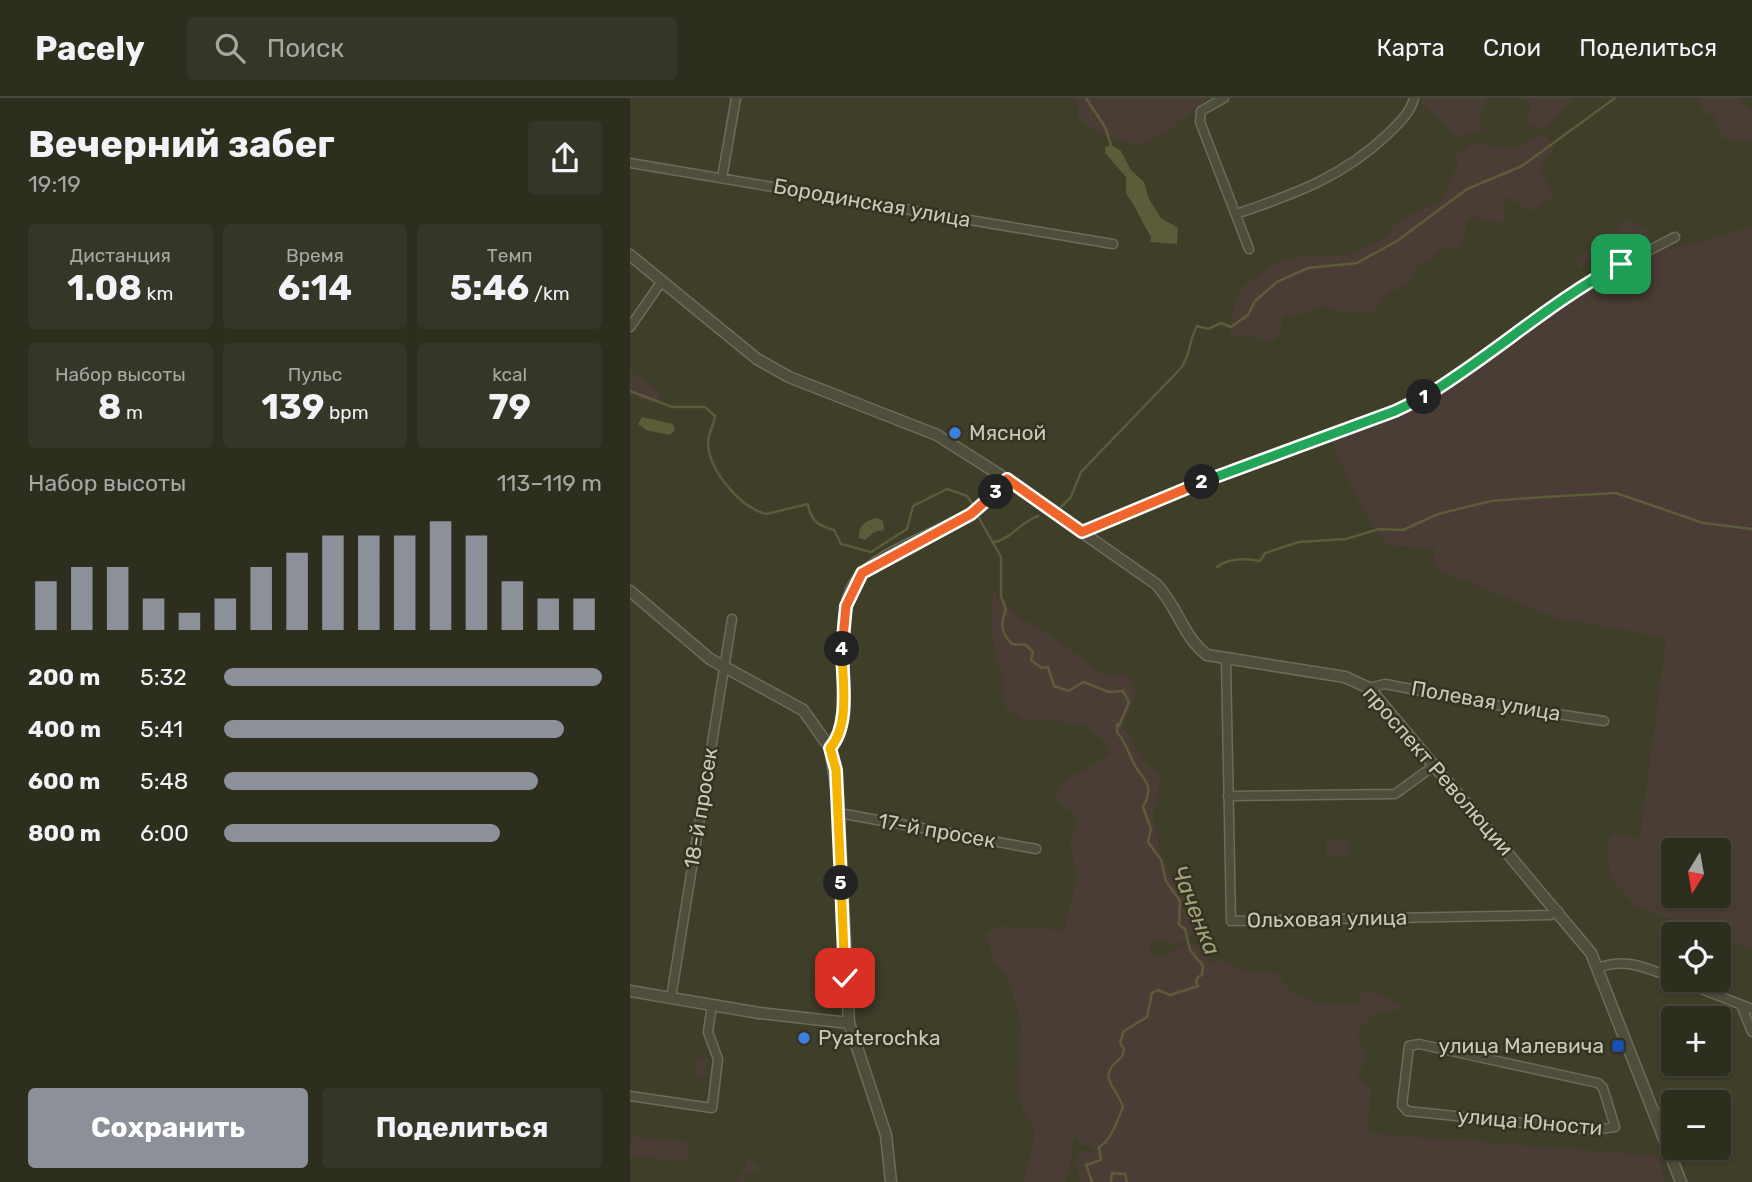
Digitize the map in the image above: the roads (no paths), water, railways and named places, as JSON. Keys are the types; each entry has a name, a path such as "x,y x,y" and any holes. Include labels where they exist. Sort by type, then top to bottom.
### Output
{"street":[{"path":"722,178 736,98"},
{"path":"1224,98 1205,107 1199,116 1249,249"},
{"path":"1236,214 1291,195 1358,161 1400,122 1414,98"},
{"name":"Бородинская улица","path":"630,163 1113,244"},
{"path":"1082,532 1246,464 1416,402 1486,357 1582,285 1675,237"},
{"name":"проспект Революции","path":"630,255 757,359 778,371 937,435 1007,479 1156,584 1166,593 1199,649 1207,655 1346,677 1369,688 1591,953 1681,1182"},
{"path":"630,327 662,281"},
{"path":"830,748 840,729 844,620 855,582 876,565 971,514 1007,479"},
{"path":"630,591 724,668 803,710 830,748 836,770 839,813 849,1023 886,1135 891,1182"},
{"name":"18-й просек","path":"671,998 732,619"},
{"name":"Ольховая улица","path":"1226,660 1231,921 1540,915 1558,911"},
{"name":"Полевая улица","path":"1369,688 1385,684 1489,704 1604,721"},
{"path":"1228,796 1395,794 1435,765"},
{"name":"17-й просек","path":"839,813 1036,849"},
{"path":"1598,968 1615,961 1628,962 1661,974"},
{"path":"630,991 849,1023"},
{"path":"1708,992 1752,1009"},
{"path":"630,1096 712,1108 718,1059 708,1032 712,1005"},
{"path":"1741,1005 1752,1032"},
{"name":"улица Юности","path":"1419,1044 1455,1052 1598,1083 1603,1088 1615,1126 1593,1130 1404,1109 1409,1046 1419,1044"}],"waterway":[{"path":"1086,98 1105,127 1111,145"},
{"path":"1061,507 1071,497 1081,472 1181,368 1197,326 1208,329 1221,323 1231,327 1248,315 1255,301 1277,282 1308,268 1357,263 1397,241 1467,189 1522,166 1615,98"},
{"name":"Чаченка","path":"630,391 672,407 705,407 715,416 708,440 710,454 720,476 736,496 766,514 808,504 813,519 834,530 841,544 871,552 907,529 913,506 947,489 967,496 974,506"},
{"path":"1217,567 1238,559 1260,561 1265,553 1299,542 1346,539 1379,529 1403,530 1438,514 1491,501 1544,497 1616,493 1703,523 1752,529"},
{"name":"Чаченка","path":"976,513 1001,557 1001,596 1006,610 1003,628 1008,640 1012,644 1026,645 1033,652 1031,660 1042,668 1048,667 1054,686 1069,691 1083,682 1109,692 1123,691 1129,702 1119,726 1117,724 1117,732 1147,783 1147,799 1143,807 1151,829 1148,842 1161,860 1166,881 1180,901 1179,925 1185,929 1190,950 1203,966 1202,975 1196,982 1198,986 1170,995 1158,990 1152,993 1147,1017 1124,1031 1120,1043 1124,1049 1122,1057 1114,1064 1108,1077 1123,1107 1110,1135 1099,1147 1101,1160 1086,1165 1092,1182"},
{"path":"995,542 1038,516"},
{"name":"Чаченка","path":"1111,1182 1112,1173 1125,1174 1127,1182"}],"place":[{"name":"Мясной","path":"955,433"},
{"name":"Pyaterochka","path":"804,1038"},
{"name":"улица Малевича","path":"1618,1046"}]}
